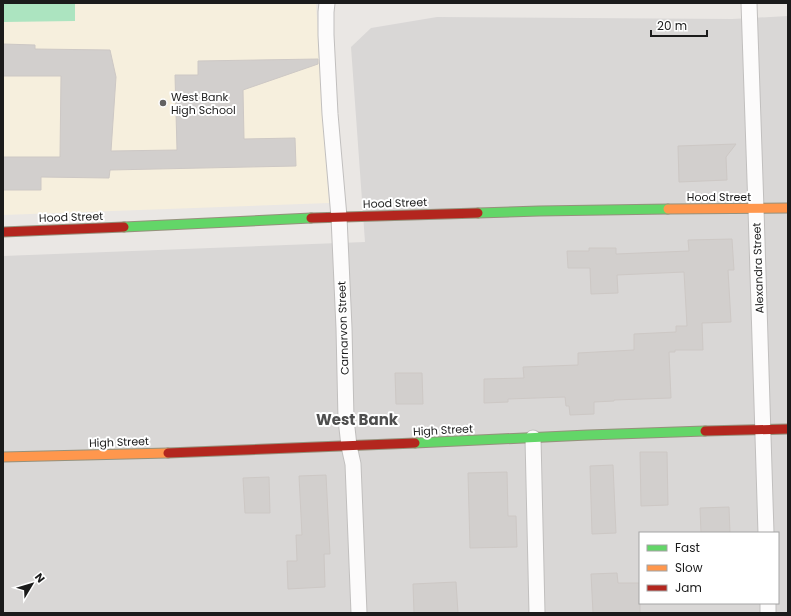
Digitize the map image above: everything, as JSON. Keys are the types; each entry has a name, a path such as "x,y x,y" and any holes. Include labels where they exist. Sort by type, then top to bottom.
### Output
{"street":[{"name":"Carnarvon Street","path":"327,3 326,42 330,114 339,217 346,419 353,464 360,613"},
{"name":"Alexandra Street","path":"749,3 766,532"},
{"name":"Hood Street","path":"3,232 339,217 539,211 788,208"},
{"name":"High Street","path":"3,457 126,454 588,435 788,429"},
{"path":"533,438 537,613"}],"shaded area":[{"name":"West Bank High School","path":"3,3 316,3 329,203 3,215"},
{"path":"788,16 788,613 3,613 3,256 365,242 351,47 371,28 437,17 732,19"}],"green space":[{"path":"3,3 75,3 75,21 3,22"}],"building":[{"path":"3,44 35,45 35,49 110,50 116,77 111,151 177,150 175,75 198,75 198,61 318,59 318,64 243,90 244,139 295,138 296,166 110,170 109,178 41,177 41,190 3,190 3,157 60,157 61,76 3,76"},
{"path":"736,144 726,157 727,180 679,182 678,146"},
{"path":"732,239 734,270 728,270 731,322 702,323 703,350 675,350 675,352 669,352 671,398 594,402 594,414 570,415 569,406 566,406 565,397 508,399 508,402 484,403 484,379 524,378 523,367 578,365 578,353 634,350 634,334 676,332 676,326 687,326 684,272 617,275 618,293 591,294 590,268 568,268 567,251 589,251 589,248 616,248 616,254 689,251 688,240"},
{"path":"395,373 422,373 423,404 396,404"},
{"path":"640,452 667,452 668,505 641,506"},
{"path":"613,465 616,533 592,534 590,466"},
{"path":"507,472 508,516 516,516 517,547 470,548 468,473"},
{"path":"326,475 330,554 324,554 325,587 288,589 287,561 297,561 296,535 302,535 299,476"},
{"path":"269,477 270,513 245,513 243,478"},
{"path":"729,507 730,532 701,532 700,508"},
{"path":"617,573 618,583 639,583 640,613 593,613 591,574"},
{"path":"456,582 458,613 414,613 413,584"}],"traffic: fast":[{"path":"478,213 668,209"},
{"path":"124,227 311,218"},
{"path":"415,443 705,431"}],"traffic: slow":[{"path":"668,209 788,208"},
{"path":"3,457 168,453"}],"traffic: jam":[{"path":"311,218 478,213"},
{"path":"3,232 124,227"},
{"path":"705,431 788,429"},
{"path":"168,453 415,443"}],"place":[{"name":"West Bank High School","path":"163,103"}],"district":[{"name":"West Bank","path":"357,420"}]}
